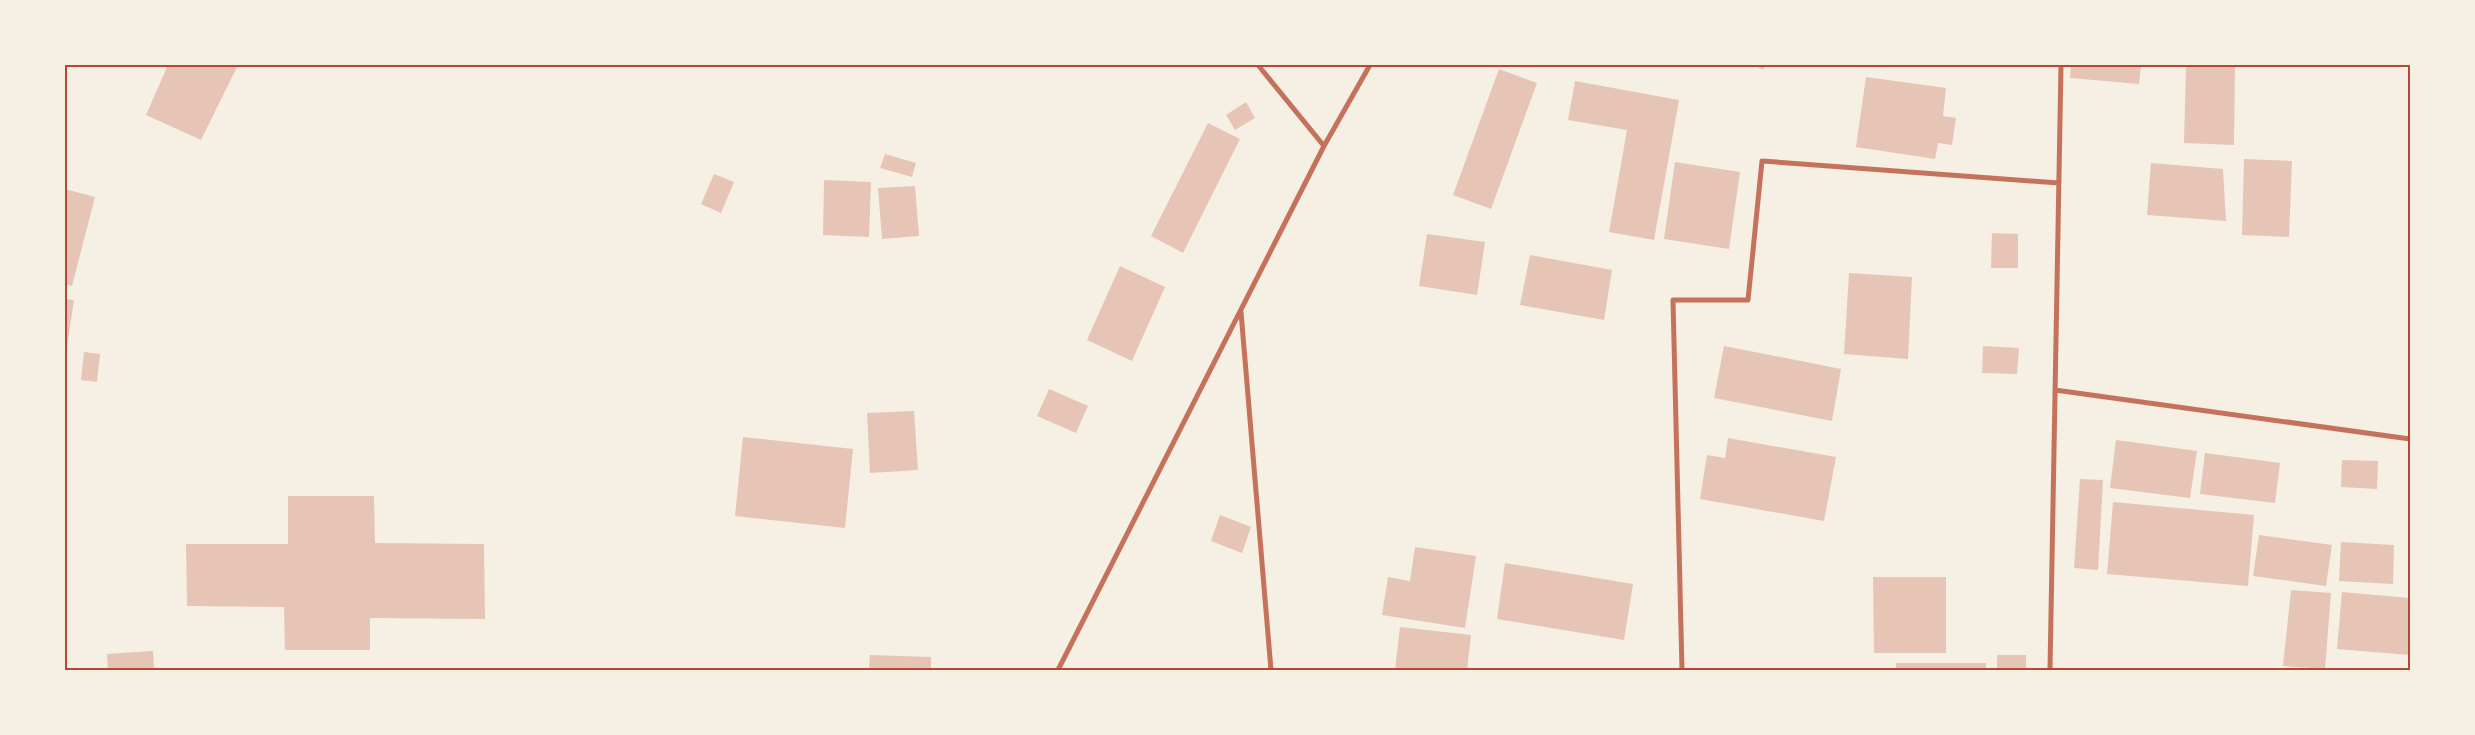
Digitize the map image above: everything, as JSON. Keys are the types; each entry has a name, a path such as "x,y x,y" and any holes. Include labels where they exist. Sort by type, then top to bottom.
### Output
{"street":[{"path":"1258,65 1324,146"},
{"path":"1058,670 1324,146 1370,65"},
{"path":"2050,670 2061,65"},
{"path":"1682,670 1673,300 1748,300 1762,161 2059,183"},
{"path":"1240,310 1271,670"},
{"path":"2055,390 2410,439"}],"building":[{"path":"168,65 238,65 201,140 146,115"},
{"path":"1753,65 1766,65 1763,70"},
{"path":"2071,65 2141,65 2139,84 2070,78"},
{"path":"2186,65 2235,65 2234,145 2184,143"},
{"path":"1499,69 1537,83 1491,209 1453,195"},
{"path":"1866,77 1946,88 1943,116 1956,118 1952,145 1938,143 1935,159 1856,147"},
{"path":"1575,81 1679,100 1654,240 1609,232 1627,130 1568,120"},
{"path":"1246,102 1255,118 1235,130 1226,115"},
{"path":"1208,123 1240,139 1183,253 1151,236"},
{"path":"885,154 916,163 912,177 880,168"},
{"path":"2244,159 2292,161 2289,237 2242,235"},
{"path":"1675,162 1740,172 1729,249 1664,239"},
{"path":"2151,163 2223,169 2226,221 2147,215"},
{"path":"714,174 734,182 721,213 701,204"},
{"path":"824,180 871,182 869,237 823,235"},
{"path":"915,186 919,236 882,239 878,188"},
{"path":"65,189 95,197 72,286 65,284"},
{"path":"1992,233 2018,234 2018,268 1991,268"},
{"path":"1427,234 1485,242 1477,295 1419,286"},
{"path":"1530,255 1612,270 1604,320 1520,305"},
{"path":"1120,266 1165,287 1132,361 1087,340"},
{"path":"1849,273 1912,277 1908,359 1844,354"},
{"path":"65,299 74,300 66,354 65,354"},
{"path":"1724,346 1841,369 1832,421 1714,398"},
{"path":"1983,346 2019,348 2017,374 1982,373"},
{"path":"84,352 100,354 97,382 81,380"},
{"path":"1049,389 1088,406 1076,433 1037,416"},
{"path":"914,411 918,470 870,473 867,413"},
{"path":"743,437 853,449 845,528 735,516"},
{"path":"1728,438 1836,457 1824,521 1700,499 1707,455 1725,458"},
{"path":"2116,440 2197,451 2190,498 2110,488"},
{"path":"2205,453 2280,463 2275,503 2200,494"},
{"path":"2342,460 2378,461 2377,489 2341,487"},
{"path":"2080,479 2103,480 2098,570 2074,568"},
{"path":"288,496 374,496 375,543 484,544 485,619 370,618 370,650 285,650 284,607 187,606 186,544 288,544"},
{"path":"2113,502 2254,515 2248,586 2107,574"},
{"path":"1220,515 1251,527 1242,553 1211,541"},
{"path":"2259,535 2332,545 2326,586 2253,576"},
{"path":"2341,542 2394,545 2393,584 2339,581"},
{"path":"1415,547 1476,556 1465,628 1382,615 1388,577 1410,581"},
{"path":"1505,563 1633,584 1624,640 1497,619"},
{"path":"1873,577 1946,577 1946,653 1874,653"},
{"path":"2291,590 2331,593 2325,669 2283,666"},
{"path":"2342,592 2410,598 2410,655 2337,649"},
{"path":"1400,627 1471,635 1467,670 1395,670"},
{"path":"153,651 154,670 108,670 107,654"},
{"path":"870,655 931,657 931,670 869,670"},
{"path":"1997,655 2026,655 2026,670 1997,670"},
{"path":"1896,663 1986,663 1986,670 1896,670"}]}
